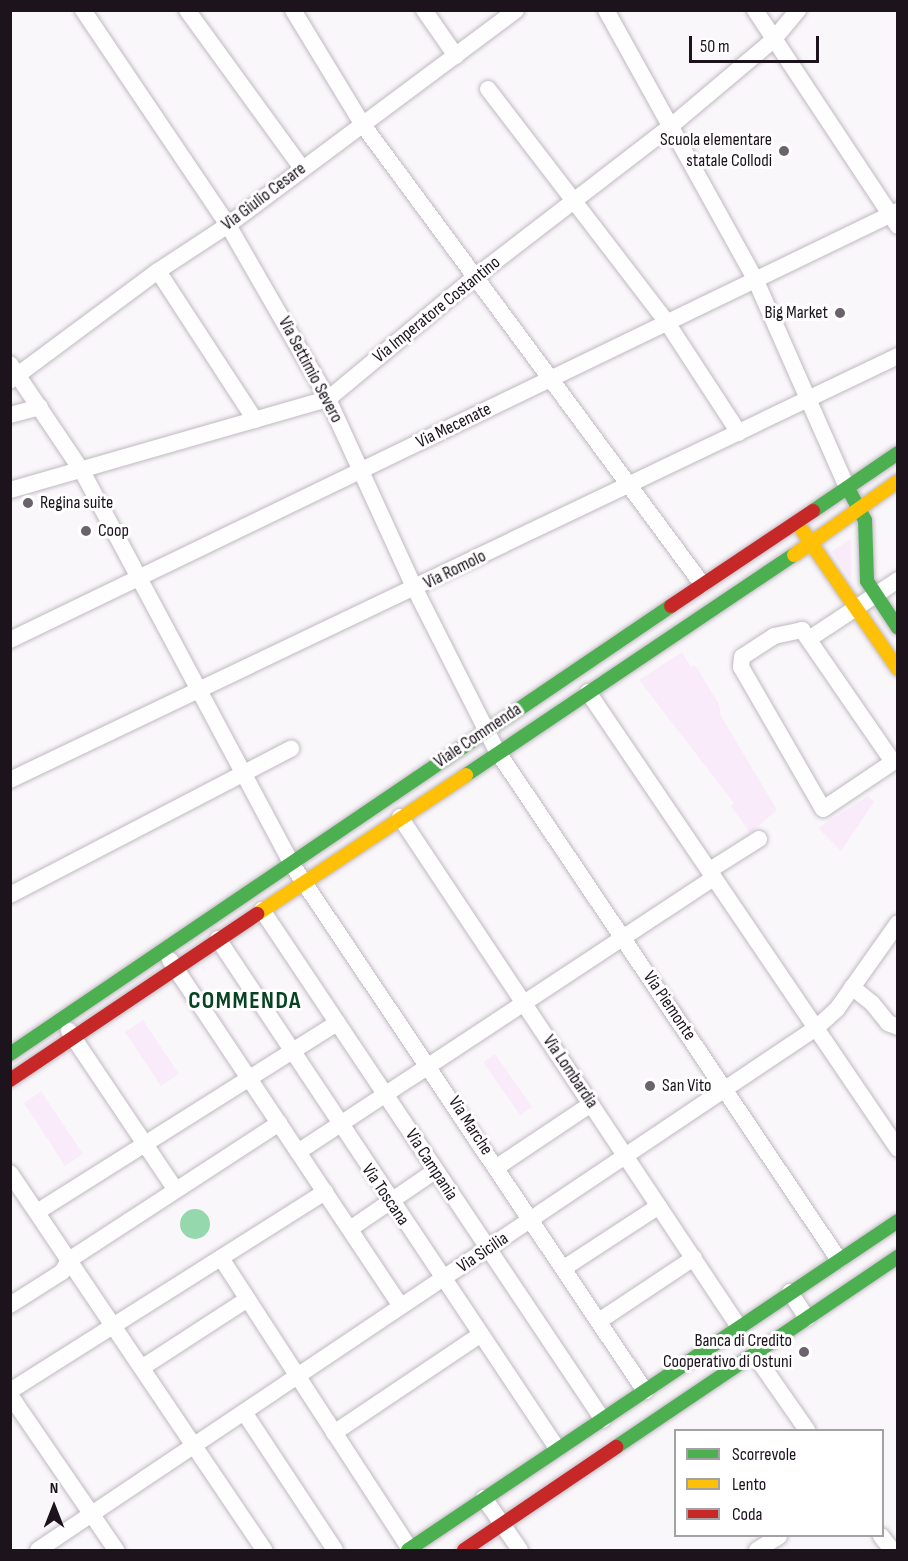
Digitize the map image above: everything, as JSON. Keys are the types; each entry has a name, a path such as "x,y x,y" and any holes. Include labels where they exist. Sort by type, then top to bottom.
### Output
{"street":[{"name":"Via Settimio Severo","path":"83,10 228,225 328,399 415,589 497,751"},
{"path":"187,10 302,168"},
{"path":"293,10 363,125 702,584"},
{"path":"424,10 456,56"},
{"name":"Via Giulio Cesare","path":"13,373 158,271 228,225 516,10"},
{"path":"606,10 756,281 847,487 865,520 867,581 897,628"},
{"path":"755,10 773,40 895,218"},
{"name":"Via Imperatore Costantino","path":"10,490 328,399 475,277 671,126 773,40 798,10"},
{"path":"488,89 668,324 739,433"},
{"name":"Via Mecenate","path":"10,640 756,281 895,218"},
{"path":"158,271 255,420"},
{"name":"Via Romolo","path":"10,780 415,589 897,356"},
{"name":"Via Marche","path":"13,373 40,407 82,471 137,578 291,863 430,1065 645,1391"},
{"path":"10,415 40,407"},
{"name":"Viale Commenda","path":"10,1054 897,453"},
{"name":"Viale Commenda","path":"10,1080 497,751 811,543 897,481"},
{"path":"796,521 897,669"},
{"path":"809,639 897,580"},
{"path":"802,630 809,639 895,761 823,809 741,667 742,657 774,636 802,630"},
{"path":"588,692 897,1149"},
{"path":"10,896 291,749"},
{"name":"Via Piemonte","path":"497,751 840,1260"},
{"name":"Via Lombardia","path":"400,817 739,1327"},
{"path":"298,1152 623,939 759,838"},
{"name":"Via Campania","path":"262,910 487,1250 603,1420"},
{"name":"Via Sicilia","path":"38,1551 487,1250 624,1154 816,1028 837,1009 897,923"},
{"name":"Via Toscana","path":"218,939 339,1126 557,1448"},
{"path":"164,951 401,1306"},
{"path":"852,987 872,1003 888,1023 897,1027"},
{"path":"61,1020 175,1190"},
{"path":"37,1212 250,1080 337,1023"},
{"path":"497,1167 591,1104"},
{"path":"10,1305 62,1272 69,1260 279,1123"},
{"path":"350,1229 435,1171"},
{"path":"10,1173 116,1326 264,1551"},
{"path":"116,1551 10,1393 325,1192"},
{"path":"564,1268 659,1206"},
{"path":"221,1258 409,1550 557,1448 603,1420 897,1221"},
{"path":"464,1551 897,1257"},
{"path":"599,1321 694,1258"},
{"path":"790,1292 807,1318"},
{"path":"143,1367 246,1300"},
{"path":"334,1432 480,1335"},
{"path":"754,1354 806,1429"},
{"path":"244,1412 335,1551"},
{"path":"484,1498 520,1551"},
{"path":"757,1551 778,1537"},
{"path":"882,1537 892,1551"}],"shaded area":[{"path":"851,539 851,580 832,551"},
{"path":"682,652 691,667 695,665 719,704 721,716 777,810 750,833 731,806 734,803 639,680"},
{"path":"868,796 874,802 841,851 818,828"},
{"path":"143,1020 179,1074 161,1086 125,1032"},
{"path":"495,1054 532,1107 520,1115 483,1062"},
{"path":"41,1091 83,1154 65,1166 24,1103"},
{"path":"195,1209 206,1213 210,1224 206,1235 195,1239 184,1235 180,1224 184,1213"}],"traffic: fast":[{"path":"813,511 898,453"},
{"path":"851,494 865,520 867,581 898,628"},
{"path":"466,775 794,555"},
{"path":"10,1054 671,606"},
{"path":"408,1550 898,1221"},
{"path":"616,1447 898,1257"}],"traffic: slow":[{"path":"794,555 898,481"},
{"path":"802,530 898,669"},
{"path":"257,914 466,775"}],"traffic: jam":[{"path":"671,606 813,511"},
{"path":"10,1080 257,914"},
{"path":"464,1550 616,1447"}],"place":[{"name":"Scuola elementare statale Collodi","path":"784,151"},
{"name":"Big Market","path":"840,313"},
{"name":"Regina suite","path":"28,503"},
{"name":"Coop","path":"86,531"},
{"name":"San Vito","path":"650,1086"},
{"name":"Banca di Credito Cooperativo di Ostuni","path":"804,1352"}],"district":[{"name":"COMMENDA","path":"245,1001"}]}
